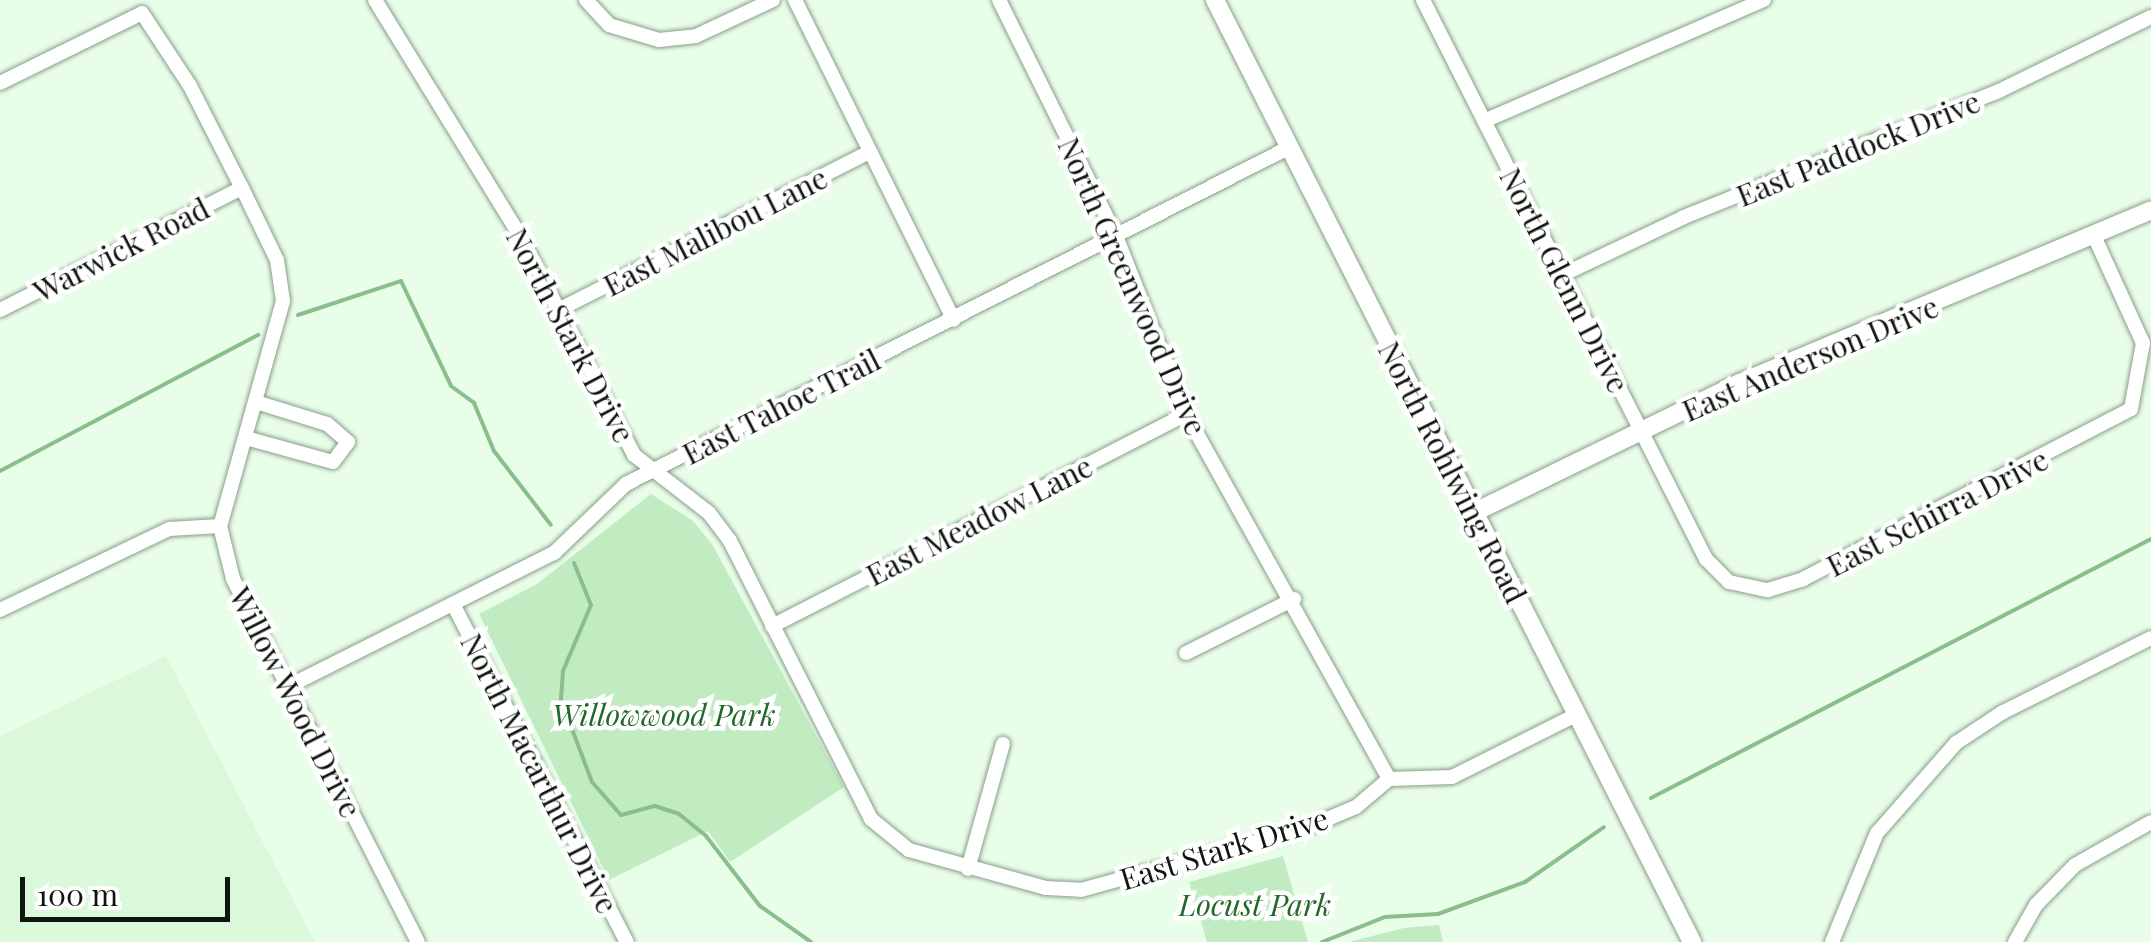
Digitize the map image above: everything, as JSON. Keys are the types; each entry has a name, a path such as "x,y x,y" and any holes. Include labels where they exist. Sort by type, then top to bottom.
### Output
{"street":[{"name":"North Stark Drive","path":"375,0 560,309 634,454 708,513 772,626 871,818 909,850 968,870"},
{"path":"586,0 609,26 659,40 696,36 773,0"},
{"path":"795,0 954,320"},
{"name":"North Greenwood Drive","path":"999,0 1116,236 1186,414 1294,599 1389,778"},
{"name":"North Rohlwing Road","path":"1216,0 1687,941"},
{"name":"North Glenn Drive","path":"1423,0 1706,560"},
{"path":"1484,121 1764,0"},
{"name":"Willow Wood Drive","path":"0,83 142,14 190,86 242,188 277,260 283,302 220,526 233,580 418,942"},
{"name":"East Paddock Drive","path":"1562,275 1684,216 1999,92 2151,16"},
{"name":"East Tahoe Trail","path":"288,686 554,553 611,495 653,470 1290,147"},
{"name":"East Malibou Lane","path":"560,309 870,152"},
{"name":"Warwick Road","path":"0,310 242,188"},
{"name":"East Anderson Drive","path":"1473,514 1740,383 2095,238 2151,210"},
{"name":"East Schirra Drive","path":"1706,560 1729,582 1768,590 1803,579 2102,427 2131,408 2142,372 2143,343 2095,238"},
{"path":"246,438 333,462 348,442 327,424 256,402"},
{"name":"East Meadow Lane","path":"772,626 1186,414"},
{"path":"0,610 169,529 220,526"},
{"path":"1186,654 1294,599"},
{"name":"North Macarthur Drive","path":"453,604 627,942"},
{"path":"1832,942 1878,833 1956,744 2003,712 2151,638"},
{"path":"1389,778 1452,776 1576,715"},
{"path":"968,870 1003,744"},
{"name":"East Stark Drive","path":"968,870 1081,890 1306,828 1356,807 1389,778"},
{"path":"2016,942 2036,906 2075,865 2151,822"}],"shaded area":[{"path":"166,656 315,942 0,942 0,736"}],"green space":[{"name":"Willowwood Park","path":"651,494 693,521 712,544 844,787 730,862 708,831 609,880 479,614 537,584"},
{"name":"Locust Park","path":"1283,856 1308,942 1207,942 1189,882"},
{"name":"Locust Park","path":"1439,925 1443,942 1349,942 1404,928"}],"waterway":[{"path":"298,315 401,281 451,386 474,403 494,451 551,525"},
{"path":"0,471 258,335"},
{"path":"1651,798 2151,539"},
{"path":"574,563 591,605 563,671 561,700 592,782 621,815 655,806 679,814 706,836 760,906 811,942"},
{"path":"1322,942 1385,917 1438,914 1525,882 1604,827"}]}
